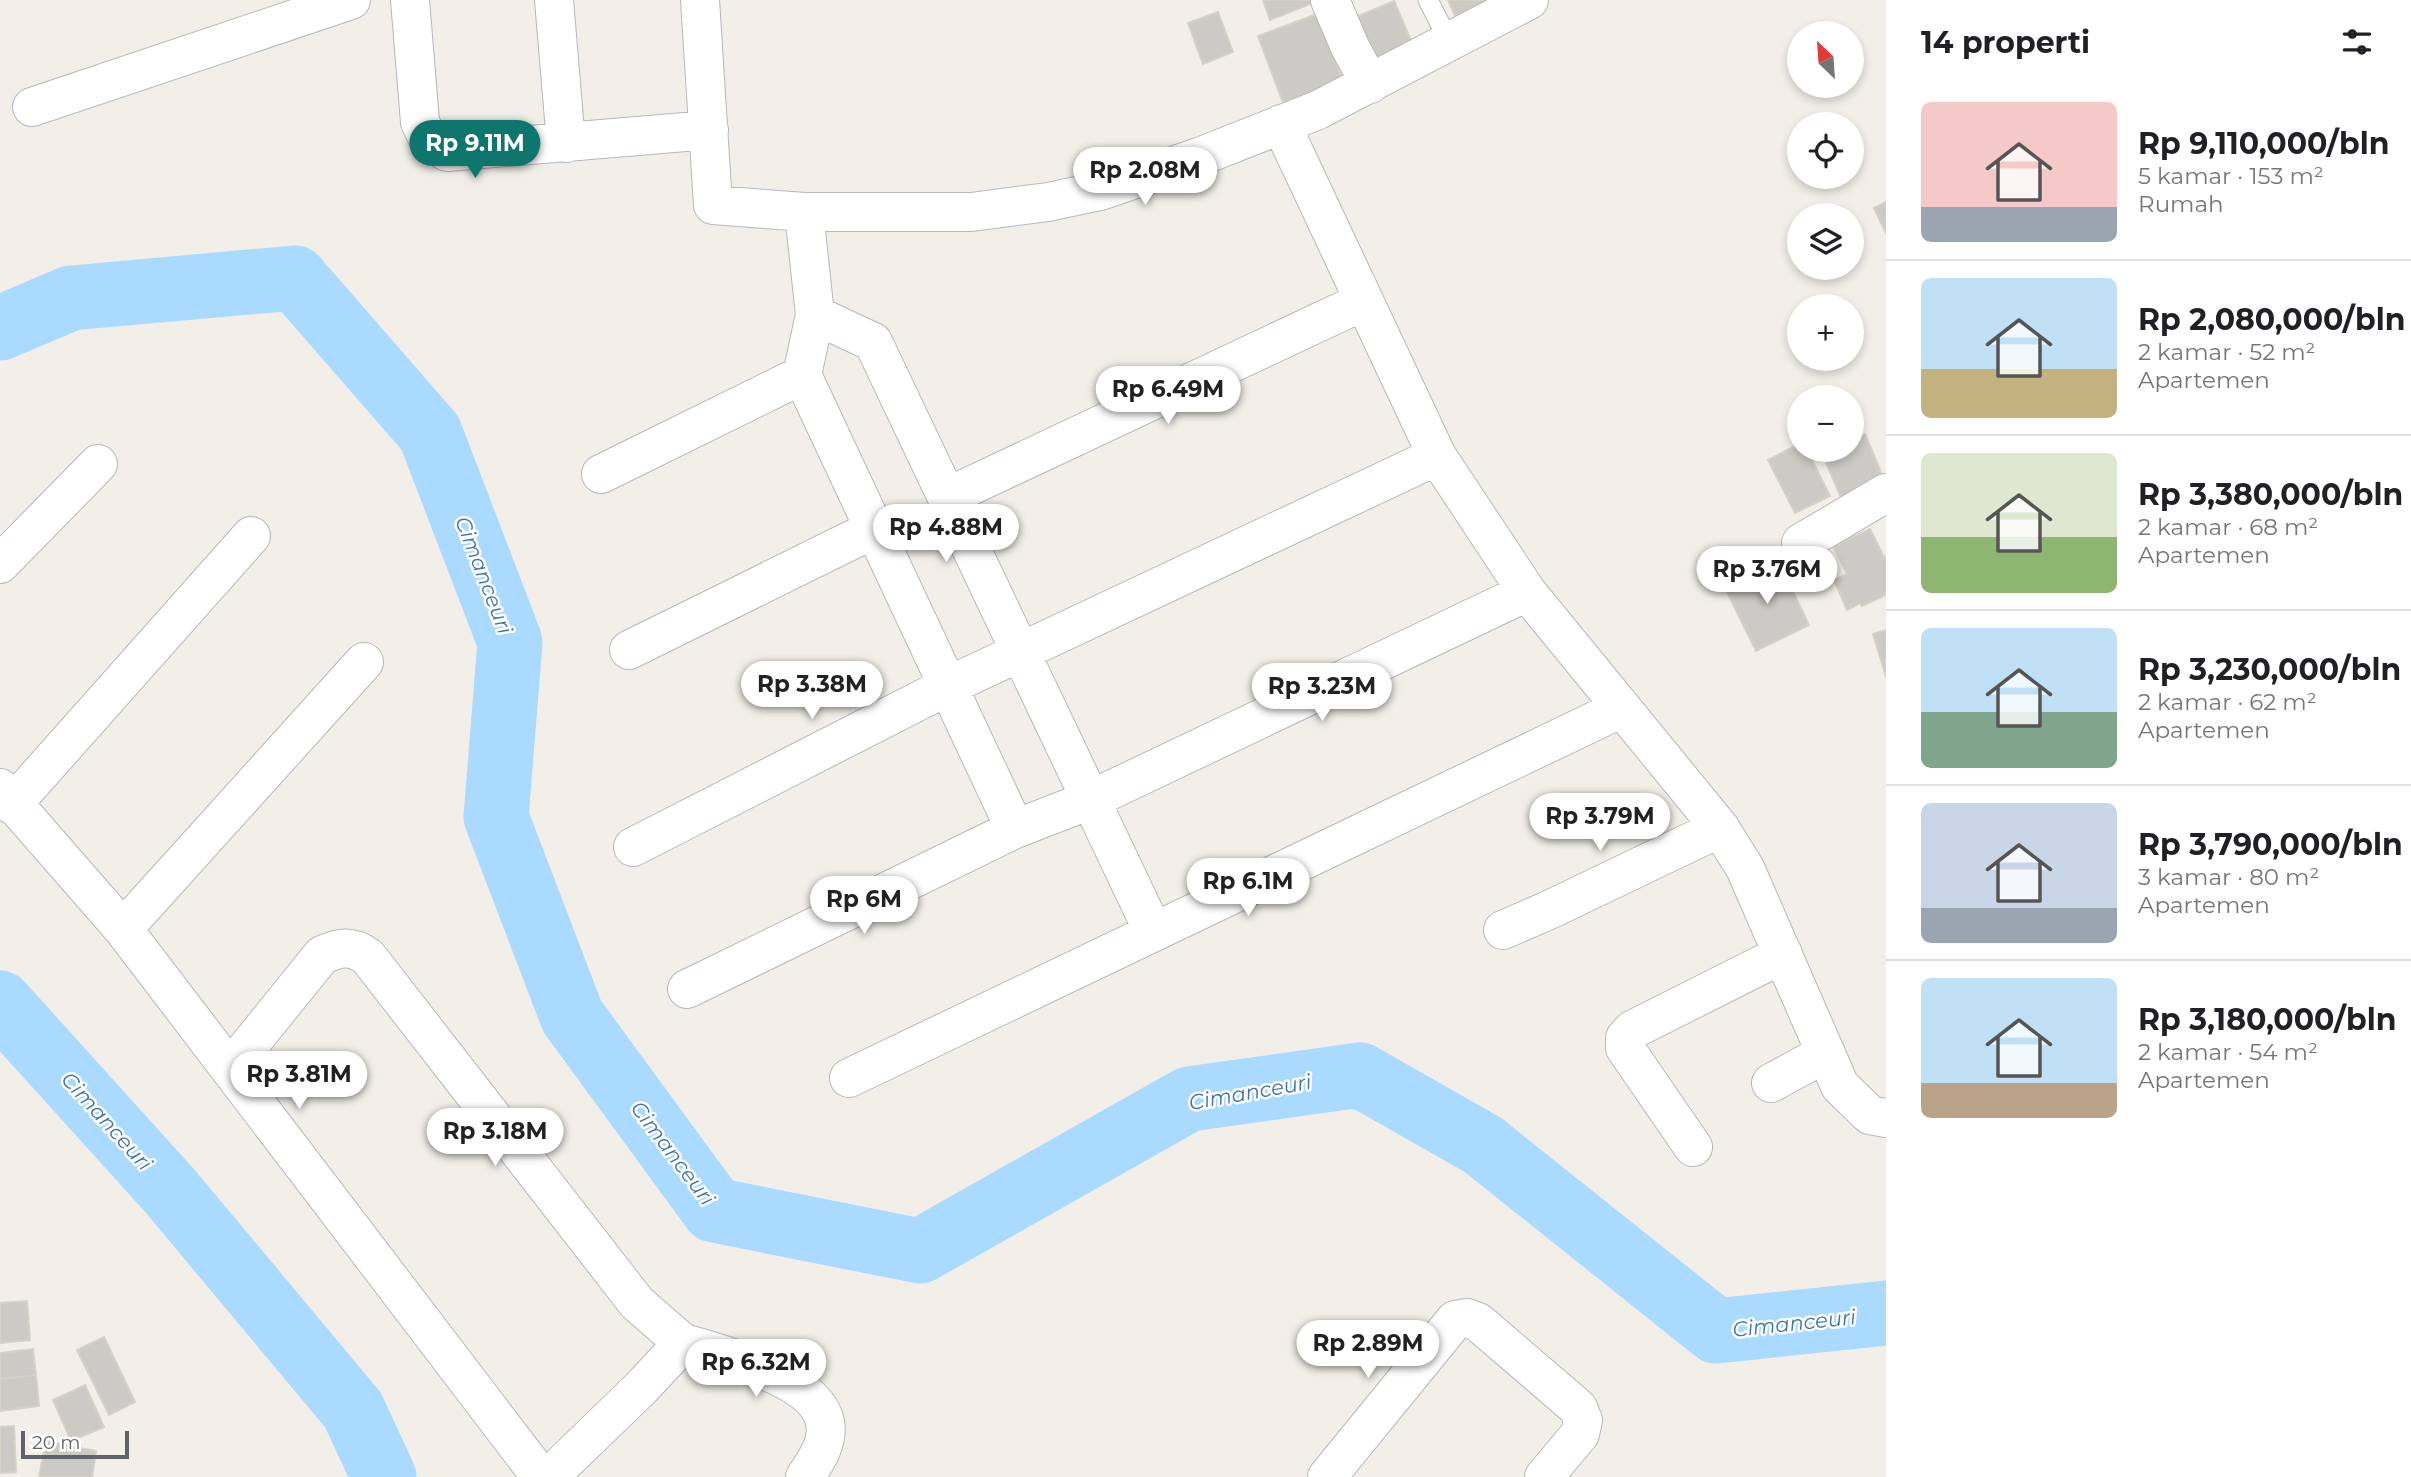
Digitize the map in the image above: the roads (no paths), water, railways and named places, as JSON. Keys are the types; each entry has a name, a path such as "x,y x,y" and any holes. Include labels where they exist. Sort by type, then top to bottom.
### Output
{"street":[{"path":"32,107 351,0"},
{"path":"410,0 420,122 429,141 447,152 709,130"},
{"path":"554,0 566,143"},
{"path":"700,0 713,205 804,212 971,212 1048,202 1100,191 1199,157 1318,110 1529,0"},
{"path":"1330,0 1350,47 1370,83"},
{"path":"1281,124 1437,456 1527,592 1720,828 1745,868 1840,1086 1870,1115 1886,1118"},
{"path":"804,212 815,315 802,375 1016,829"},
{"path":"947,497 1364,301"},
{"path":"815,315 873,342 1153,931"},
{"path":"601,474 802,375"},
{"path":"633,847 948,685 1437,456"},
{"path":"0,564 98,464"},
{"path":"1801,543 1886,493"},
{"path":"629,650 874,529"},
{"path":"251,536 6,796 123,929 541,1477"},
{"path":"687,989 1016,829 1090,800 1527,592"},
{"path":"123,929 364,662"},
{"path":"849,1078 1622,708"},
{"path":"1503,930 1720,828"},
{"path":"230,1069 323,956 336,949 349,948 369,957 637,1303 683,1343 756,1366 787,1382 817,1404 825,1421 824,1440 818,1458 806,1477"},
{"path":"1693,1147 1625,1048 1625,1038 1632,1030 1783,954"},
{"path":"1771,1083 1826,1054"},
{"path":"1327,1477 1455,1320 1467,1318 1478,1322 1578,1408 1583,1420 1580,1434 1544,1477"},
{"path":"549,1477 641,1388 683,1343"}],"lane":[{"path":"1429,0 1450,43"}],"waterway":[{"name":"Cimanceuri","path":"0,328 71,298 295,278 430,433 510,642 496,817 572,1016 714,1210 920,1251 1189,1099 1360,1075 1483,1145 1716,1331 1886,1313"},
{"name":"Cimanceuri","path":"0,1003 170,1191 353,1410 384,1477"}]}
